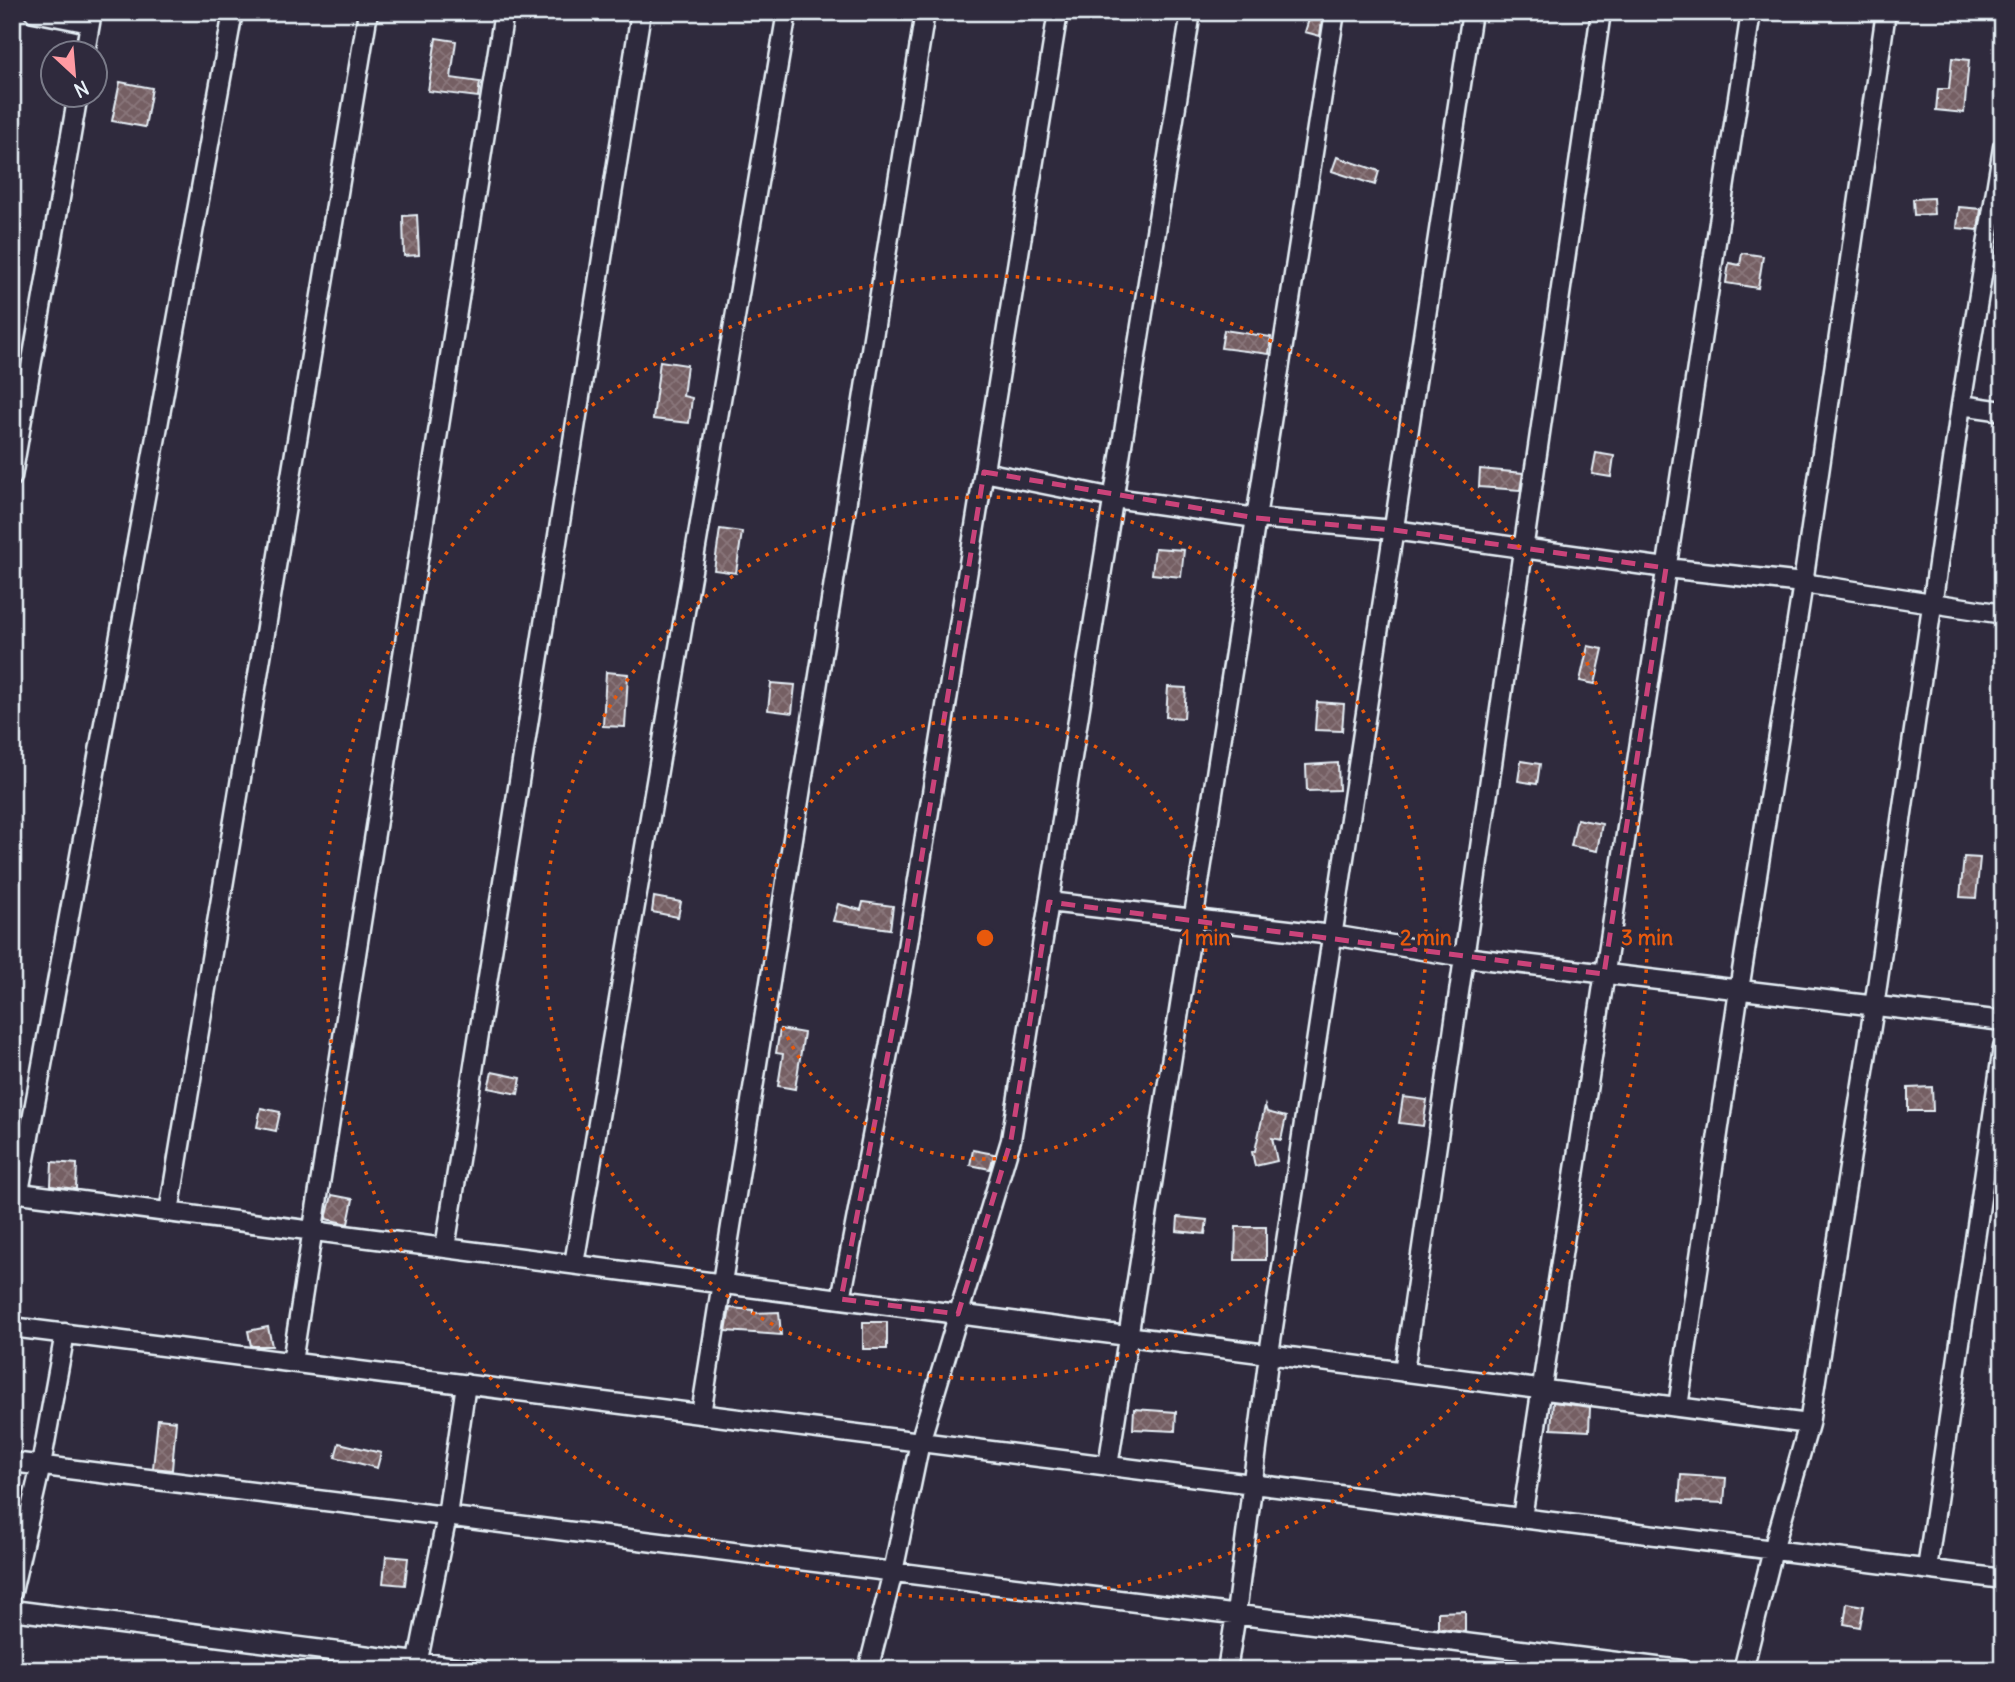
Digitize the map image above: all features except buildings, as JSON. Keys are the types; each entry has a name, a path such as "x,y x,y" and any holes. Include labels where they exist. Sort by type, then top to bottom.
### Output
{"street":[{"path":"34,12 91,17 87,38"},
{"path":"233,12 15,1192 1809,1424"},
{"path":"169,1212 368,12"},
{"path":"292,1362 504,12"},
{"path":"444,1248 641,12"},
{"path":"574,1264 787,12"},
{"path":"701,1414 925,12"},
{"path":"841,1299 901,985 1058,12"},
{"path":"868,1670 893,1572 920,1442 1012,1140 1191,12"},
{"path":"1108,1466 1335,12"},
{"path":"1227,1670 1254,1484 1269,1354 1472,12"},
{"path":"1404,1372 1601,12"},
{"path":"1522,1518 1751,12"},
{"path":"1678,1407 1739,990 1803,583 1886,12"},
{"path":"13,470 76,108"},
{"path":"1743,1670 1773,1550 1809,1424 1874,1007 1961,405 2003,148"},
{"path":"1961,405 2003,411"},
{"path":"984,472 1114,498 1256,518 1394,530 1666,568 1803,583 2003,614"},
{"path":"1049,902 1332,936 1464,957 2003,1021"},
{"path":"1927,1569 1994,1167 2003,1047"},
{"path":"12,1327 2003,1579"},
{"path":"12,1592 41,1465 65,1334"},
{"path":"417,1666 447,1516 466,1384"},
{"path":"12,1462 1681,1670"},
{"path":"12,1610 417,1666 480,1670"}],"highlighted area":[{"path":"984,472 1256,518 1394,530 1666,568 1604,974 1049,902 1011,1140 958,1314 841,1299 901,985"}]}
